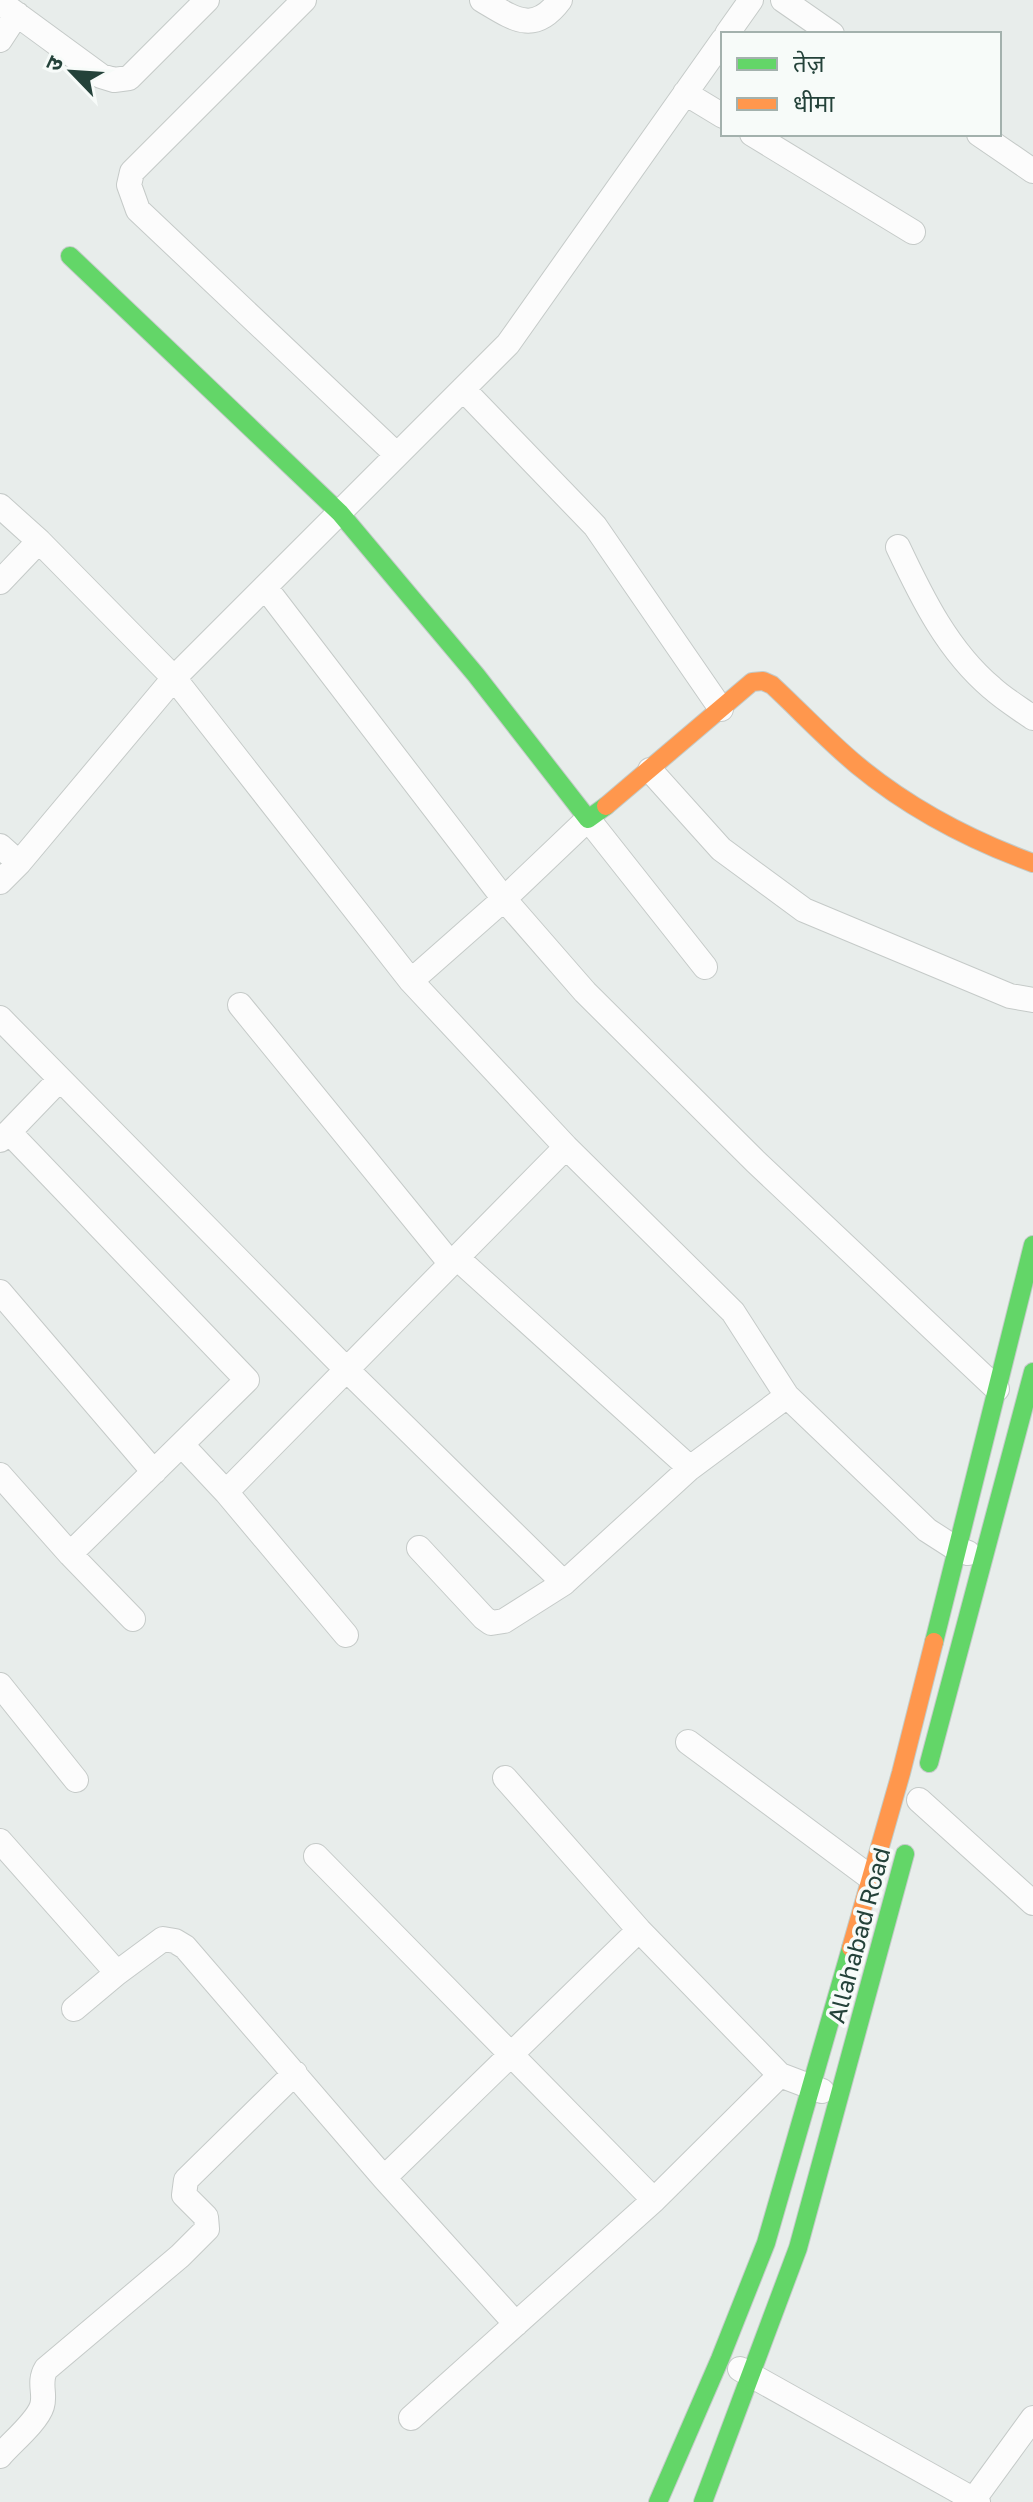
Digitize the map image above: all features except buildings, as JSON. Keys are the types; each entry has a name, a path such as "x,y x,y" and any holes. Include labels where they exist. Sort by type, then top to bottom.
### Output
{"main road":[{"path":"70,256 340,513 476,675 588,819 610,804 752,682 763,681 772,685 869,775 932,818 1002,852 1033,863"},
{"path":"658,2502 766,2243 901,1773 1033,1245"},
{"name":"Allahabad Road","path":"703,2502 798,2248 1031,1385"}],"street":[{"path":"0,40 8,8 101,76 114,80 129,78 207,0"},
{"path":"304,0 132,172 129,185 138,210 397,455"},
{"path":"482,0 526,23 540,21 551,13 560,0"},
{"path":"728,32 751,0"},
{"path":"783,0 829,32"},
{"path":"0,882 174,678 508,344 721,43"},
{"path":"685,93 721,115"},
{"path":"755,136 913,232"},
{"path":"982,136 1033,171"},
{"path":"463,389 595,526 721,709"},
{"path":"0,506 39,541 174,678 411,981 566,1147 733,1312 787,1396 927,1530 955,1548 985,1559"},
{"path":"0,582 39,541"},
{"path":"898,547 924,602 956,651 991,688 1033,718"},
{"path":"265,587 504,899 595,1003 756,1162 998,1382 1031,1385"},
{"path":"650,770 721,849 804,910 1010,996 1033,1000"},
{"path":"411,981 588,819 705,967"},
{"path":"0,846 19,863"},
{"path":"240,1005 454,1261 690,1468"},
{"path":"0,1018 347,1370 564,1583"},
{"path":"60,1079 4,1136 247,1380 70,1554"},
{"path":"226,1492 566,1147"},
{"path":"0,1292 154,1472"},
{"path":"419,1548 484,1618 491,1623 504,1621 564,1583 690,1468 787,1396"},
{"path":"182,1445 226,1492 346,1635"},
{"path":"0,1475 133,1619"},
{"path":"0,1685 76,1780"},
{"path":"688,1742 871,1878"},
{"path":"505,1778 639,1930 780,2075 811,2085 838,2100"},
{"path":"915,1815 1033,1903"},
{"path":"0,1841 117,1973"},
{"path":"316,1856 654,2200"},
{"path":"384,2178 639,1930"},
{"path":"74,2009 163,1939 185,1947 384,2178 516,2324"},
{"path":"0,2456 38,2414 43,2403 41,2379 46,2369 180,2256 207,2229 206,2217 184,2195 186,2180 295,2073"},
{"path":"411,2418 654,2200 780,2075"},
{"path":"720,2359 976,2500 1033,2418"}],"traffic: fast":[{"path":"70,256 340,513 476,675 588,819 606,806"},
{"path":"934,1642 1033,1245"},
{"path":"929,1763 1033,1372"},
{"path":"703,2502 798,2248 905,1854"},
{"path":"658,2502 766,2243 851,1948"}],"traffic: slow":[{"path":"606,806 752,682 763,681 772,685 824,736 877,781 963,833 1033,863"},
{"path":"851,1948 901,1773 934,1642"}]}
